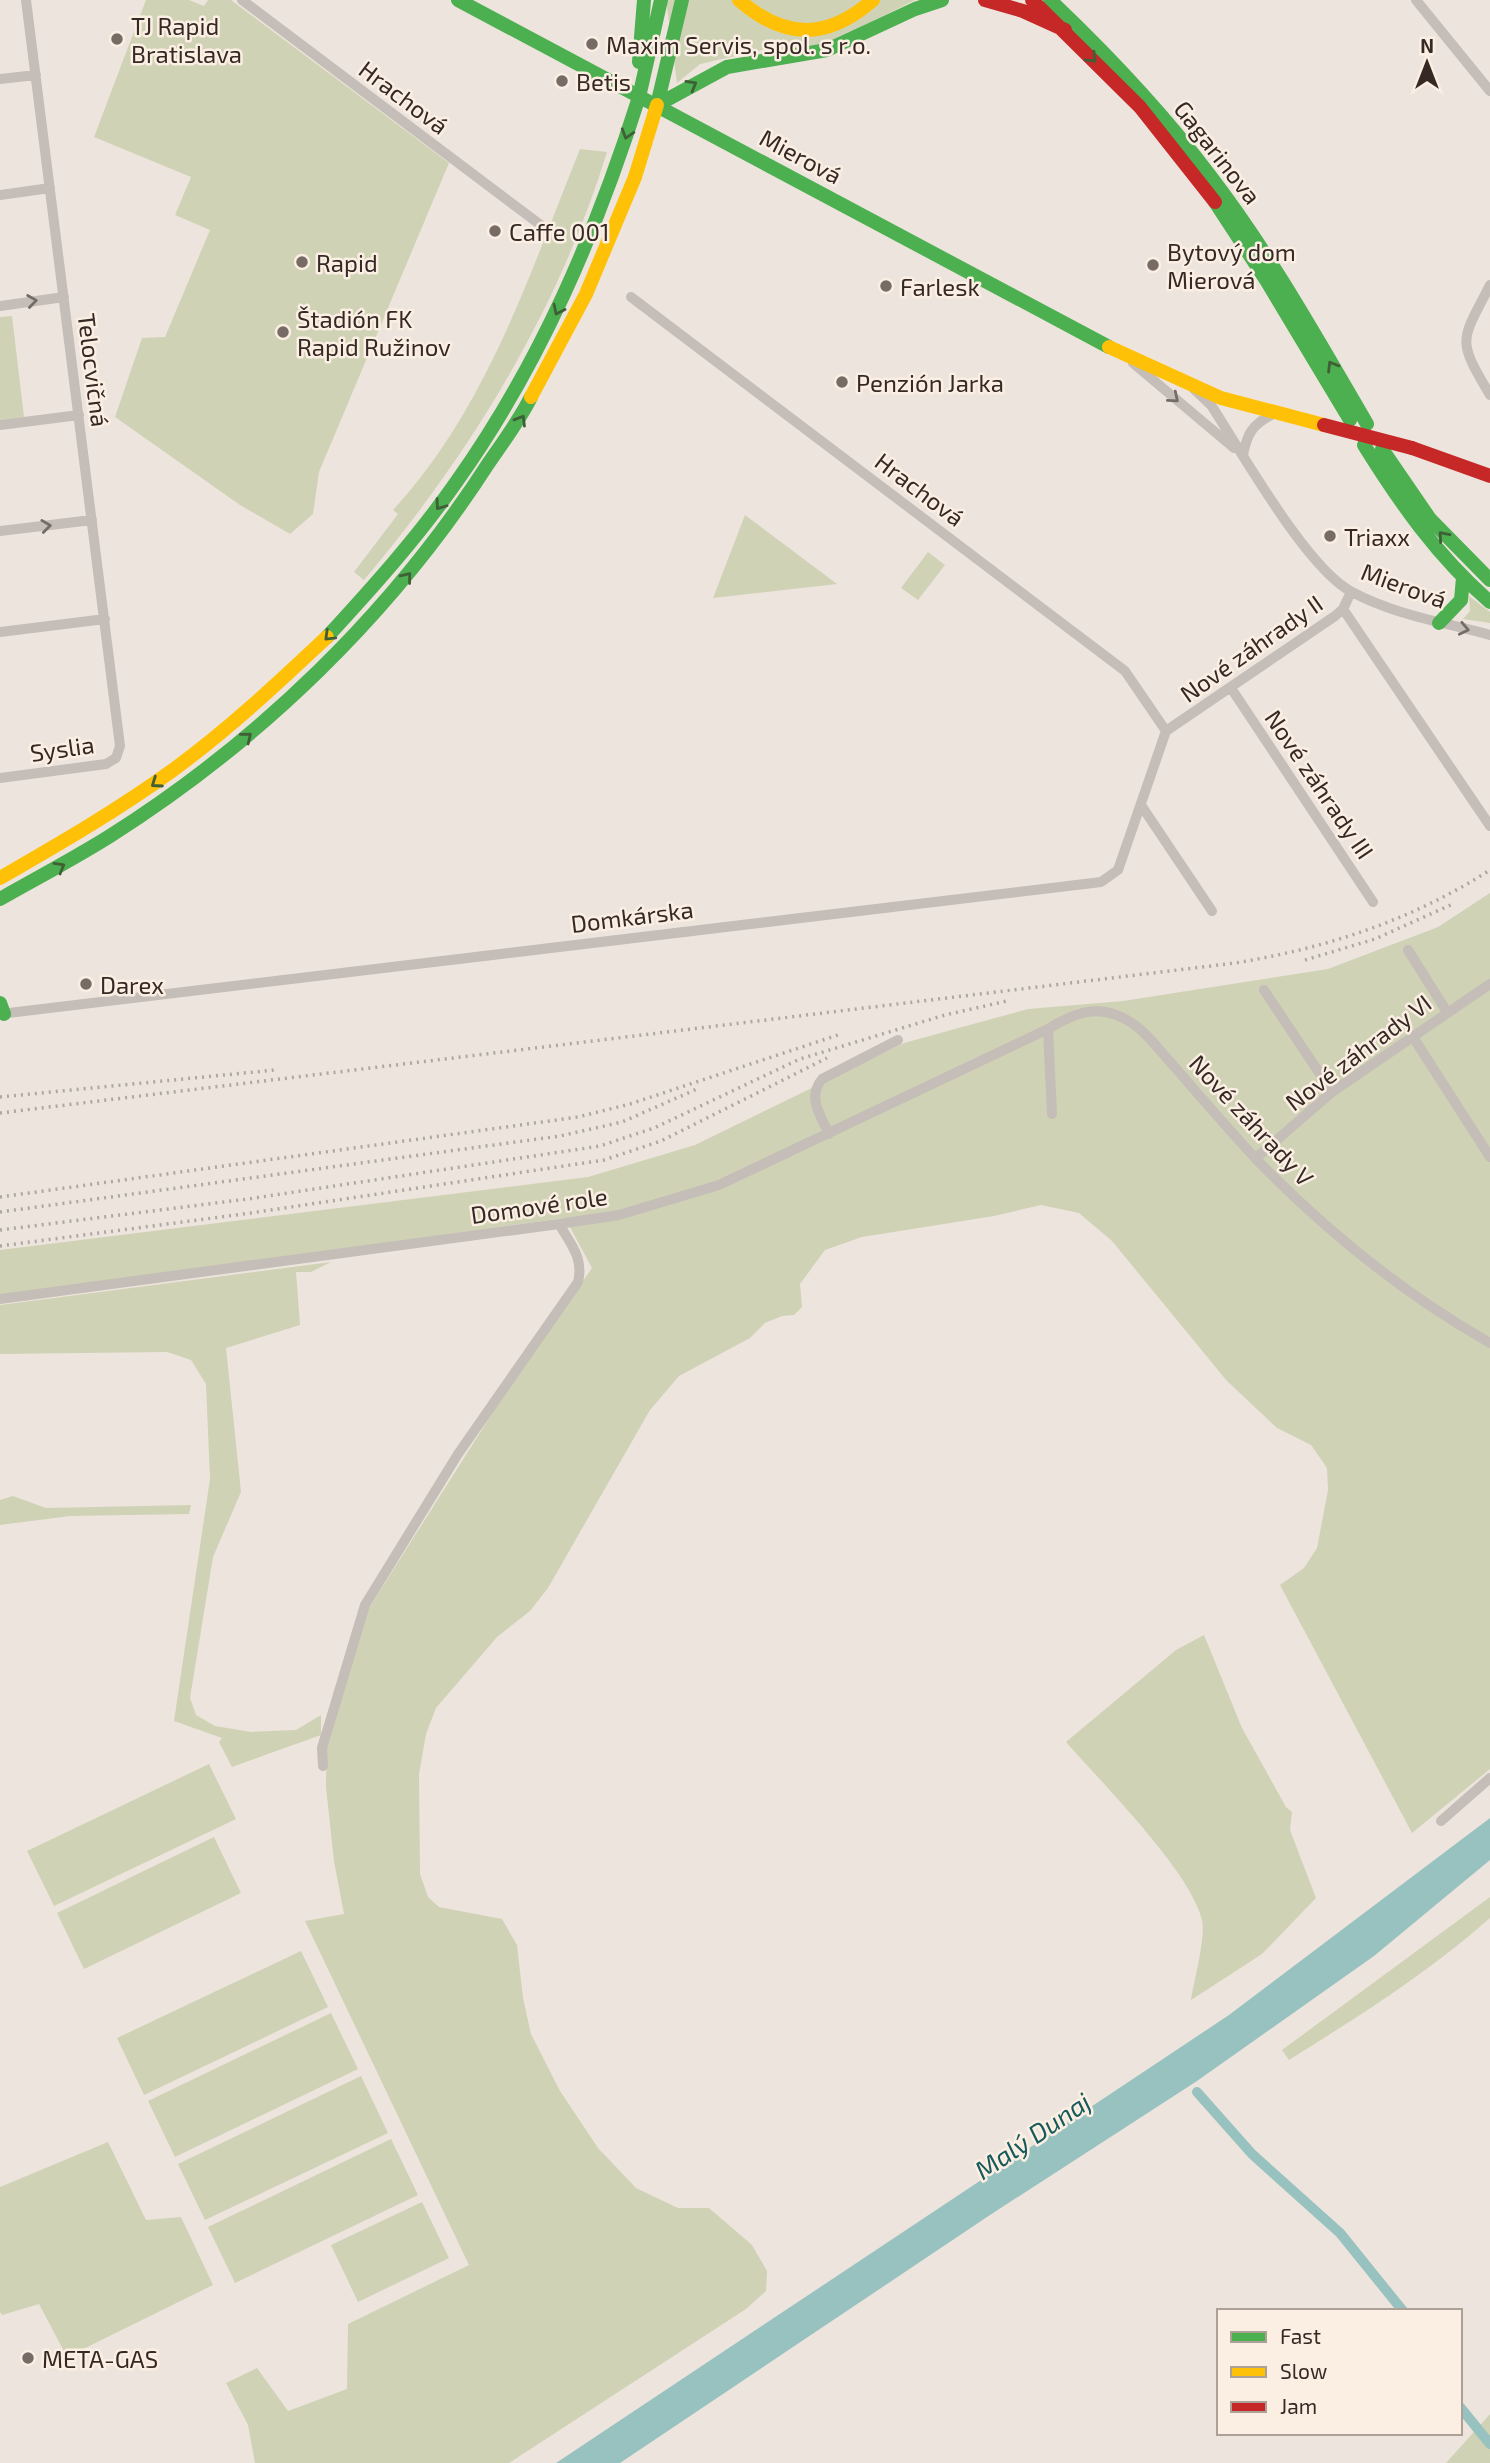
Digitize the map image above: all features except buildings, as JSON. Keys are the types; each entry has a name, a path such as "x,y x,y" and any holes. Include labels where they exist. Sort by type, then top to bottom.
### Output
{"main road":[{"name":"Mierová","path":"458,0 1122,354 1191,386 1273,414 1412,448 1490,476"},
{"path":"639,97 643,0"},
{"path":"0,878 120,808 202,750 287,677 380,582 467,468 526,372 586,248 639,97 661,0"},
{"path":"0,899 84,854 213,765 299,692 393,594 484,477 518,425 578,314 606,254 635,177 657,105 682,0"},
{"path":"739,0 761,20 782,29 802,31 831,27 856,15 873,0"},
{"path":"657,105 727,67 782,59 845,44 915,9 942,0"},
{"path":"985,0 1023,11 1065,30"},
{"name":"Gagarinova","path":"1032,0 1065,30 1172,145 1216,203 1264,276 1350,420"},
{"name":"Gagarinova","path":"1050,0 1125,74 1208,173 1299,310 1367,424"},
{"path":"1364,445 1413,524 1463,578 1490,602"},
{"path":"1382,449 1414,500 1441,534 1490,580"},
{"path":"1439,623 1461,600 1463,578"}],"street":[{"name":"Telocvičná","path":"26,0 120,746"},
{"name":"Hrachová","path":"242,0 542,226"},
{"path":"1416,0 1490,91"},
{"path":"0,79 36,75"},
{"path":"0,195 50,188"},
{"path":"1490,285 1465,335 1469,356 1490,396"},
{"path":"0,306 64,297"},
{"name":"Hrachová","path":"631,297 1125,671 1166,731"},
{"name":"Mierová","path":"1122,354 1243,455"},
{"name":"Mierová","path":"1191,386 1211,405 1310,555 1338,583 1351,592 1385,607 1490,635"},
{"path":"1243,455 1246,439 1254,425 1273,414"},
{"path":"0,425 79,415"},
{"path":"0,531 92,520"},
{"name":"Nové záhrady II","path":"1166,731 1343,609 1351,592"},
{"path":"1343,609 1490,825"},
{"path":"0,632 105,619"},
{"name":"Nové záhrady III","path":"1231,688 1373,902"},
{"name":"Domkárska","path":"1,1011 1101,882 1118,870 1166,731"},
{"name":"Syslia","path":"0,778 106,764 116,758 120,746"},
{"path":"1141,805 1212,911"},
{"path":"1408,950 1447,1012"},
{"name":"Nové záhrady VI","path":"1256,1158 1332,1092 1490,984"},
{"path":"1264,990 1332,1092"},
{"name":"Nové záhrady V","path":"1048,1029 1071,1015 1088,1011 1113,1014 1144,1032 1256,1158 1349,1246 1428,1304 1490,1343"},
{"path":"1048,1029 1052,1114"},
{"name":"Domové role","path":"0,1299 619,1215 681,1199 829,1134 1048,1029"},
{"path":"1413,1037 1490,1157"},
{"path":"829,1134 814,1101 814,1089 822,1079 898,1040"},
{"path":"323,1766 322,1748 365,1605 458,1454 578,1282 582,1268 559,1224"},
{"path":"1441,1821 1490,1778"}],"green space":[{"name":"Rapid","path":"146,0 189,0 204,6 208,0 231,0 449,163 319,472 313,514 290,534 240,505 115,417 142,338 165,337 210,230 175,215 191,177 94,137"},
{"path":"666,0 915,0 833,41 796,51 762,50 700,64 677,83"},
{"path":"580,149 607,152 587,211 537,324 475,431 403,532 364,580 354,572 398,514 393,510 426,470 455,428 480,384 523,292"},
{"path":"12,316 24,417 0,420 0,317"},
{"path":"745,515 837,584 713,598"},
{"path":"928,552 945,565 918,600 901,588"},
{"path":"1469,596 1490,612 1490,623 1463,619 1470,611"},
{"path":"1490,893 1490,1769 1412,1833 1280,1585 1304,1568 1317,1548 1328,1490 1327,1468 1311,1445 1277,1428 1227,1381 1112,1241 1079,1213 1041,1205 994,1216 862,1237 825,1250 800,1284 802,1307 794,1315 782,1316 765,1323 750,1338 679,1376 650,1410 548,1588 530,1611 497,1637 436,1708 426,1734 419,1774 420,1874 428,1897 439,1907 502,1919 517,1945 523,1998 531,2034 560,2091 598,2148 636,2188 678,2208 709,2208 752,2245 767,2271 766,2291 746,2309 509,2463 255,2463 248,2425 226,2383 257,2368 288,2411 347,2389 348,2324 469,2265 305,1921 344,1914 334,1861 326,1787 327,1744 369,1608 514,1379 592,1268 565,1218 0,1296 0,1250 588,1177 695,1145 904,1043 1028,1009 1123,1001 1328,969 1438,927"},
{"path":"331,1262 311,1272 296,1272 300,1325 226,1348 241,1492 213,1557 190,1698 196,1715 215,1726 251,1732 296,1730 321,1715 321,1735 232,1767 219,1742 222,1738 174,1721 210,1479 206,1384 191,1360 167,1352 0,1354 0,1305"},
{"path":"13,1496 46,1508 191,1505 189,1514 70,1516 0,1525 0,1500"},
{"path":"1204,1635 1242,1728 1286,1807 1292,1812 1290,1830 1316,1898 1262,1954 1191,2000 1203,1928 1194,1900 1181,1878 1143,1828 1066,1742 1176,1650"},
{"path":"209,1764 236,1819 54,1906 27,1851"},
{"path":"214,1837 241,1893 84,1969 57,1913"},
{"path":"1490,1897 1490,1918 1466,1938 1392,1993 1289,2060 1282,2050"},
{"path":"301,1951 328,2007 144,2095 117,2038"},
{"path":"331,2013 358,2069 175,2157 148,2101"},
{"path":"361,2076 388,2133 205,2220 178,2164"},
{"path":"391,2139 418,2195 235,2283 208,2227"},
{"path":"108,2142 146,2220 181,2217 213,2285 67,2357 39,2304 2,2315 0,2312 0,2187"},
{"path":"422,2202 449,2258 358,2302 331,2245"},
{"path":"1490,2414 1490,2463 1446,2463"}],"water":[{"path":"1490,1818 1490,1860 1374,1956 1197,2081 990,2215 620,2463 556,2463 1229,2015"}],"waterway":[{"path":"1197,2092 1252,2154 1340,2233 1401,2309"},
{"path":"1462,2409 1490,2444"}],"railway":[{"path":"0,1113 1235,963 1303,949 1368,930 1430,904 1490,870"},
{"path":"1305,960 1375,939 1455,903"},
{"path":"0,1230 248,1199 600,1146 654,1128 800,1059 945,1015 1007,1001"},
{"path":"0,1197 578,1117 630,1104 841,1034"},
{"path":"0,1246 251,1213 604,1160 661,1141 827,1058"},
{"path":"0,1097 275,1070"},
{"path":"0,1212 560,1136 622,1122 697,1089"}],"traffic: fast":[{"path":"458,0 1109,347"},
{"path":"639,62 644,0"},
{"path":"639,97 661,0"},
{"path":"657,105 682,0"},
{"path":"657,105 727,67 827,50 915,9 942,0"},
{"path":"1050,0 1093,42 1174,130 1233,206 1312,329 1367,424"},
{"path":"327,637 427,522 487,436 514,391 540,344 584,247 639,97"},
{"path":"1215,202 1266,280 1350,420"},
{"path":"0,899 97,844 165,799 219,759 319,670 410,572 511,431 531,397"},
{"path":"1364,445 1437,548 1490,602"},
{"path":"1382,449 1430,519 1490,580"},
{"path":"1439,623 1461,600 1463,578"},
{"path":"0,1003 4,1014"}],"traffic: slow":[{"path":"739,0 773,22 806,30 839,22 873,0"},
{"path":"635,177 657,105"},
{"path":"531,397 586,294 635,177"},
{"path":"1109,347 1221,398 1324,425"},
{"path":"0,878 110,813 173,770 233,722 327,637"}],"traffic: jam":[{"path":"985,0 1023,11 1065,30"},
{"path":"1032,0 1140,107 1215,202"},
{"path":"1324,425 1412,448"},
{"path":"1412,448 1490,476"}],"place":[{"name":"TJ Rapid Bratislava","path":"117,39"},
{"name":"Maxim Servis, spol. s r.o.","path":"592,44"},
{"name":"Betis","path":"562,81"},
{"name":"Caffe 001","path":"495,231"},
{"name":"Rapid","path":"302,262"},
{"name":"Bytový dom Mierová","path":"1153,265"},
{"name":"Farlesk","path":"886,286"},
{"name":"Štadión FK Rapid Ružinov","path":"283,332"},
{"name":"Penzión Jarka","path":"842,382"},
{"name":"Triaxx","path":"1330,536"},
{"name":"Darex","path":"86,984"},
{"name":"META-GAS","path":"28,2358"}],"water label":[{"name":"Malý Dunaj","path":"1032,2135"}]}
